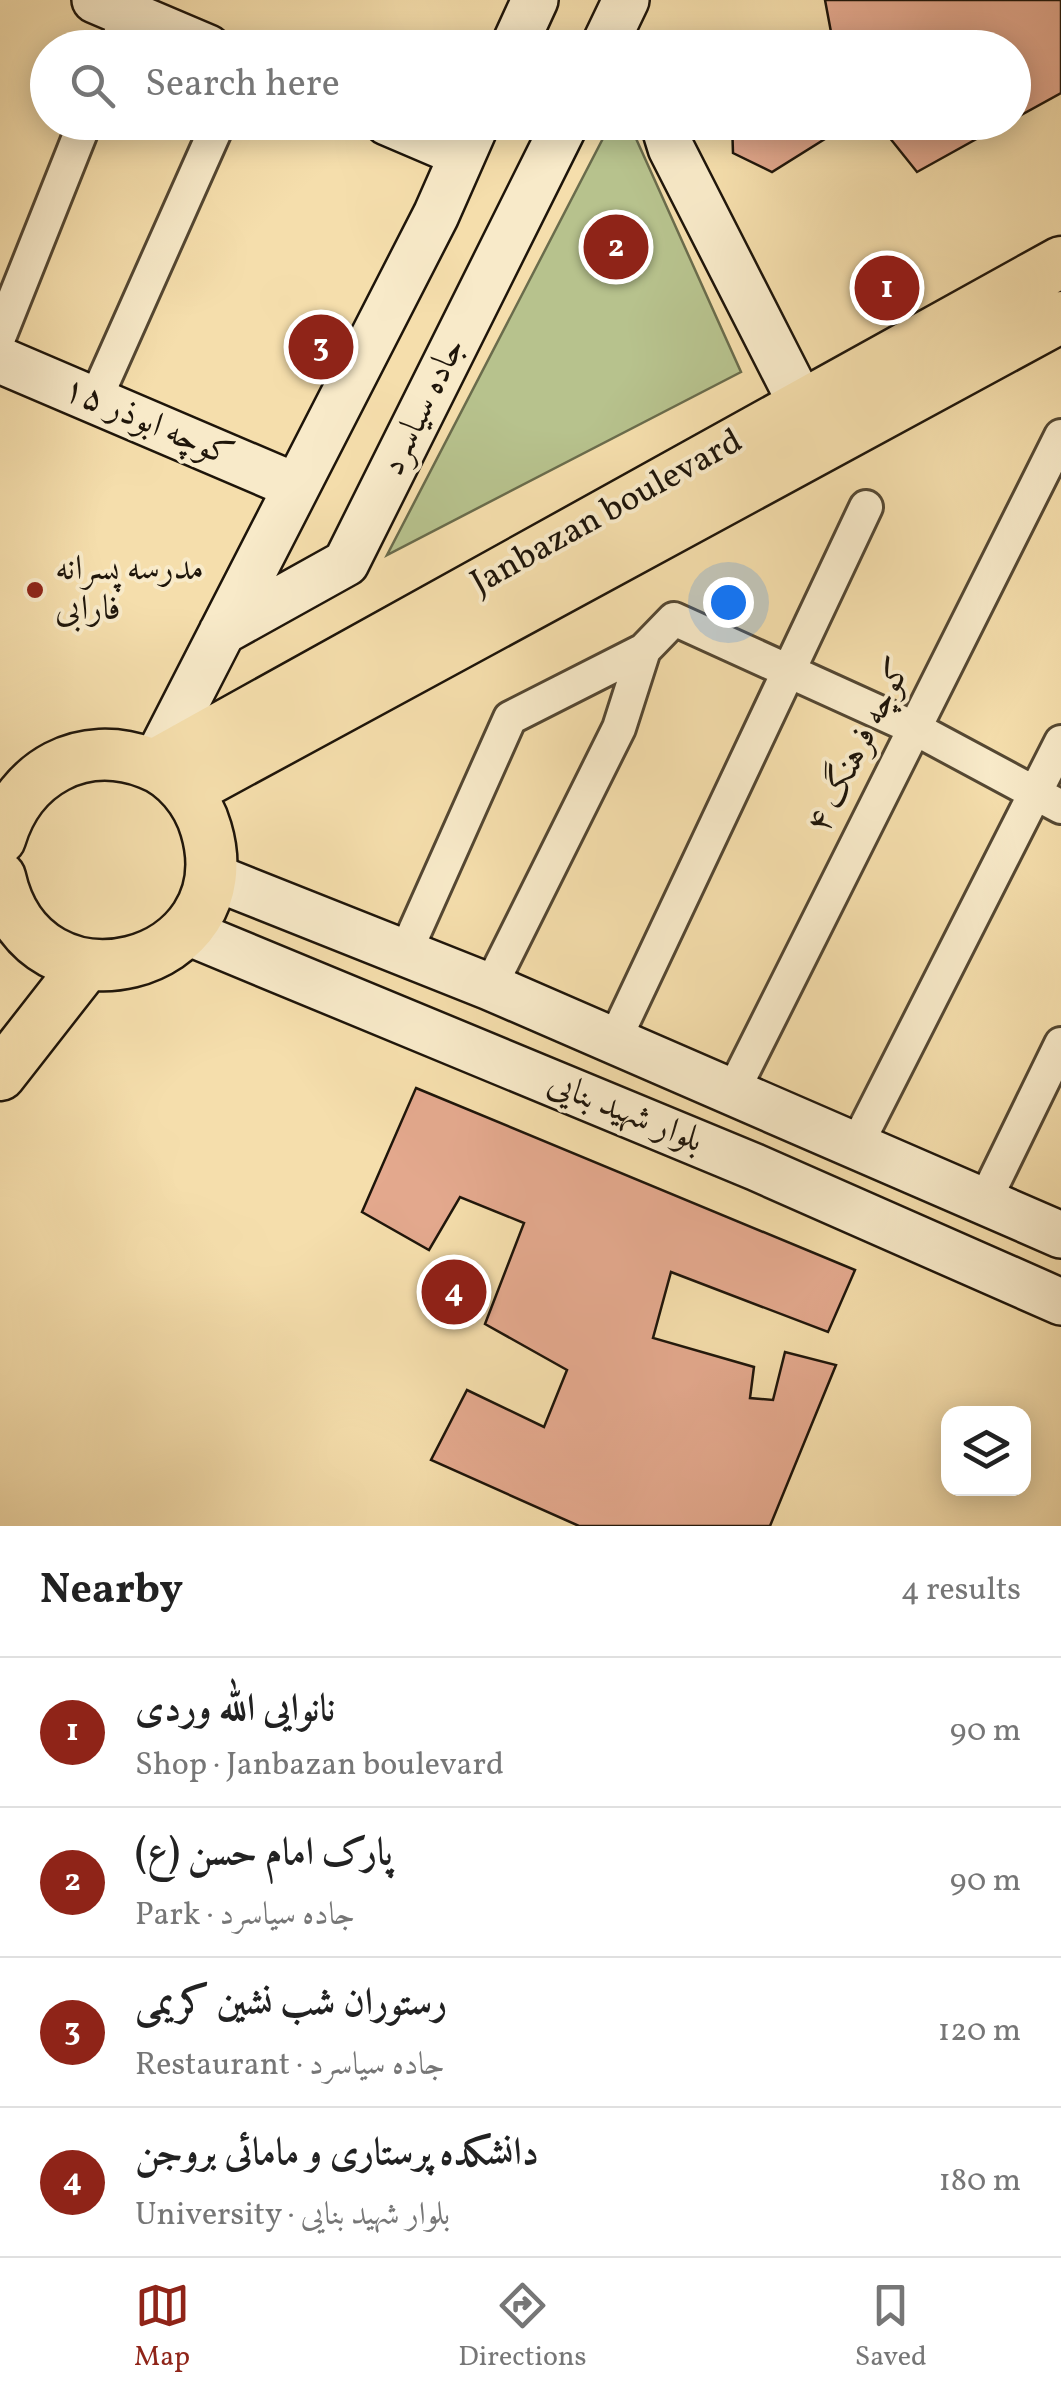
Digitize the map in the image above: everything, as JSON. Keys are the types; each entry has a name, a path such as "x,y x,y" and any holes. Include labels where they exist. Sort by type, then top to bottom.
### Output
{"main road":[{"path":"521,30 535,0"},
{"path":"612,30 626,0"},
{"path":"640,30 646,0"},
{"path":"113,20 147,30"},
{"path":"170,778 222,632 436,215 469,140"},
{"name":"جاده سیاسرد","path":"222,632 346,564 557,140"},
{"path":"669,140 814,425"},
{"name":"Janbazan boulevard","path":"170,778 814,425 1061,262"},
{"name":"Janbazan boulevard","path":"814,425 1061,316"},
{"name":"کوچه ابوذر ۱۵","path":"0,360 295,486"},
{"path":"0,877 9,934 37,942 86,965 114,967 165,949 185,931 202,905 211,876 211,846 203,817 170,778 125,755 95,754 66,761 39,776 6,808"},
{"name":"بلوار شهید بنایی","path":"211,876 490,988 1061,1236"},
{"name":"بلوار شهید بنایی","path":"185,931 755,1166 1061,1302"},
{"path":"0,1076 86,965"},
{"path":"751,1101 755,1166"}],"street":[{"path":"0,334 78,140"},
{"path":"95,400 211,140"},
{"path":"410,140 434,165 436,215"},
{"name":"کوچه فرهنگ ۴","path":"751,1101 914,728 1061,436"},
{"path":"614,1042 866,507"},
{"path":"404,953 510,718 644,650 674,618 914,728 1048,800"},
{"path":"490,988 620,728 644,650"},
{"path":"856,1146 1048,800 1061,742"},
{"path":"984,1202 1061,1044"}],"green space":[{"path":"602,140 637,140 741,372 387,555"}],"building":[{"path":"825,0 1061,0 1061,93 1031,110 1031,30 831,30"},
{"path":"733,140 823,140 772,172 733,153"},
{"path":"891,140 975,140 917,172"},
{"path":"416,1088 855,1270 828,1332 671,1272 653,1338 754,1367 750,1398 773,1400 785,1352 836,1365 770,1526 579,1526 431,1460 467,1390 544,1427 567,1370 485,1324 524,1223 460,1197 429,1250 362,1212"}],"place":[{"name":"پارک امام حسن (ع)","path":"616,247"},
{"name":"نانوایی الله وردی","path":"887,288"},
{"name":"رستوران شب نشین کریمی","path":"321,347"},
{"name":"مدرسه پسرانه فارابی","path":"35,590"},
{"name":"دانشکده پرستاری و مامائی بروجن","path":"454,1292"}]}
